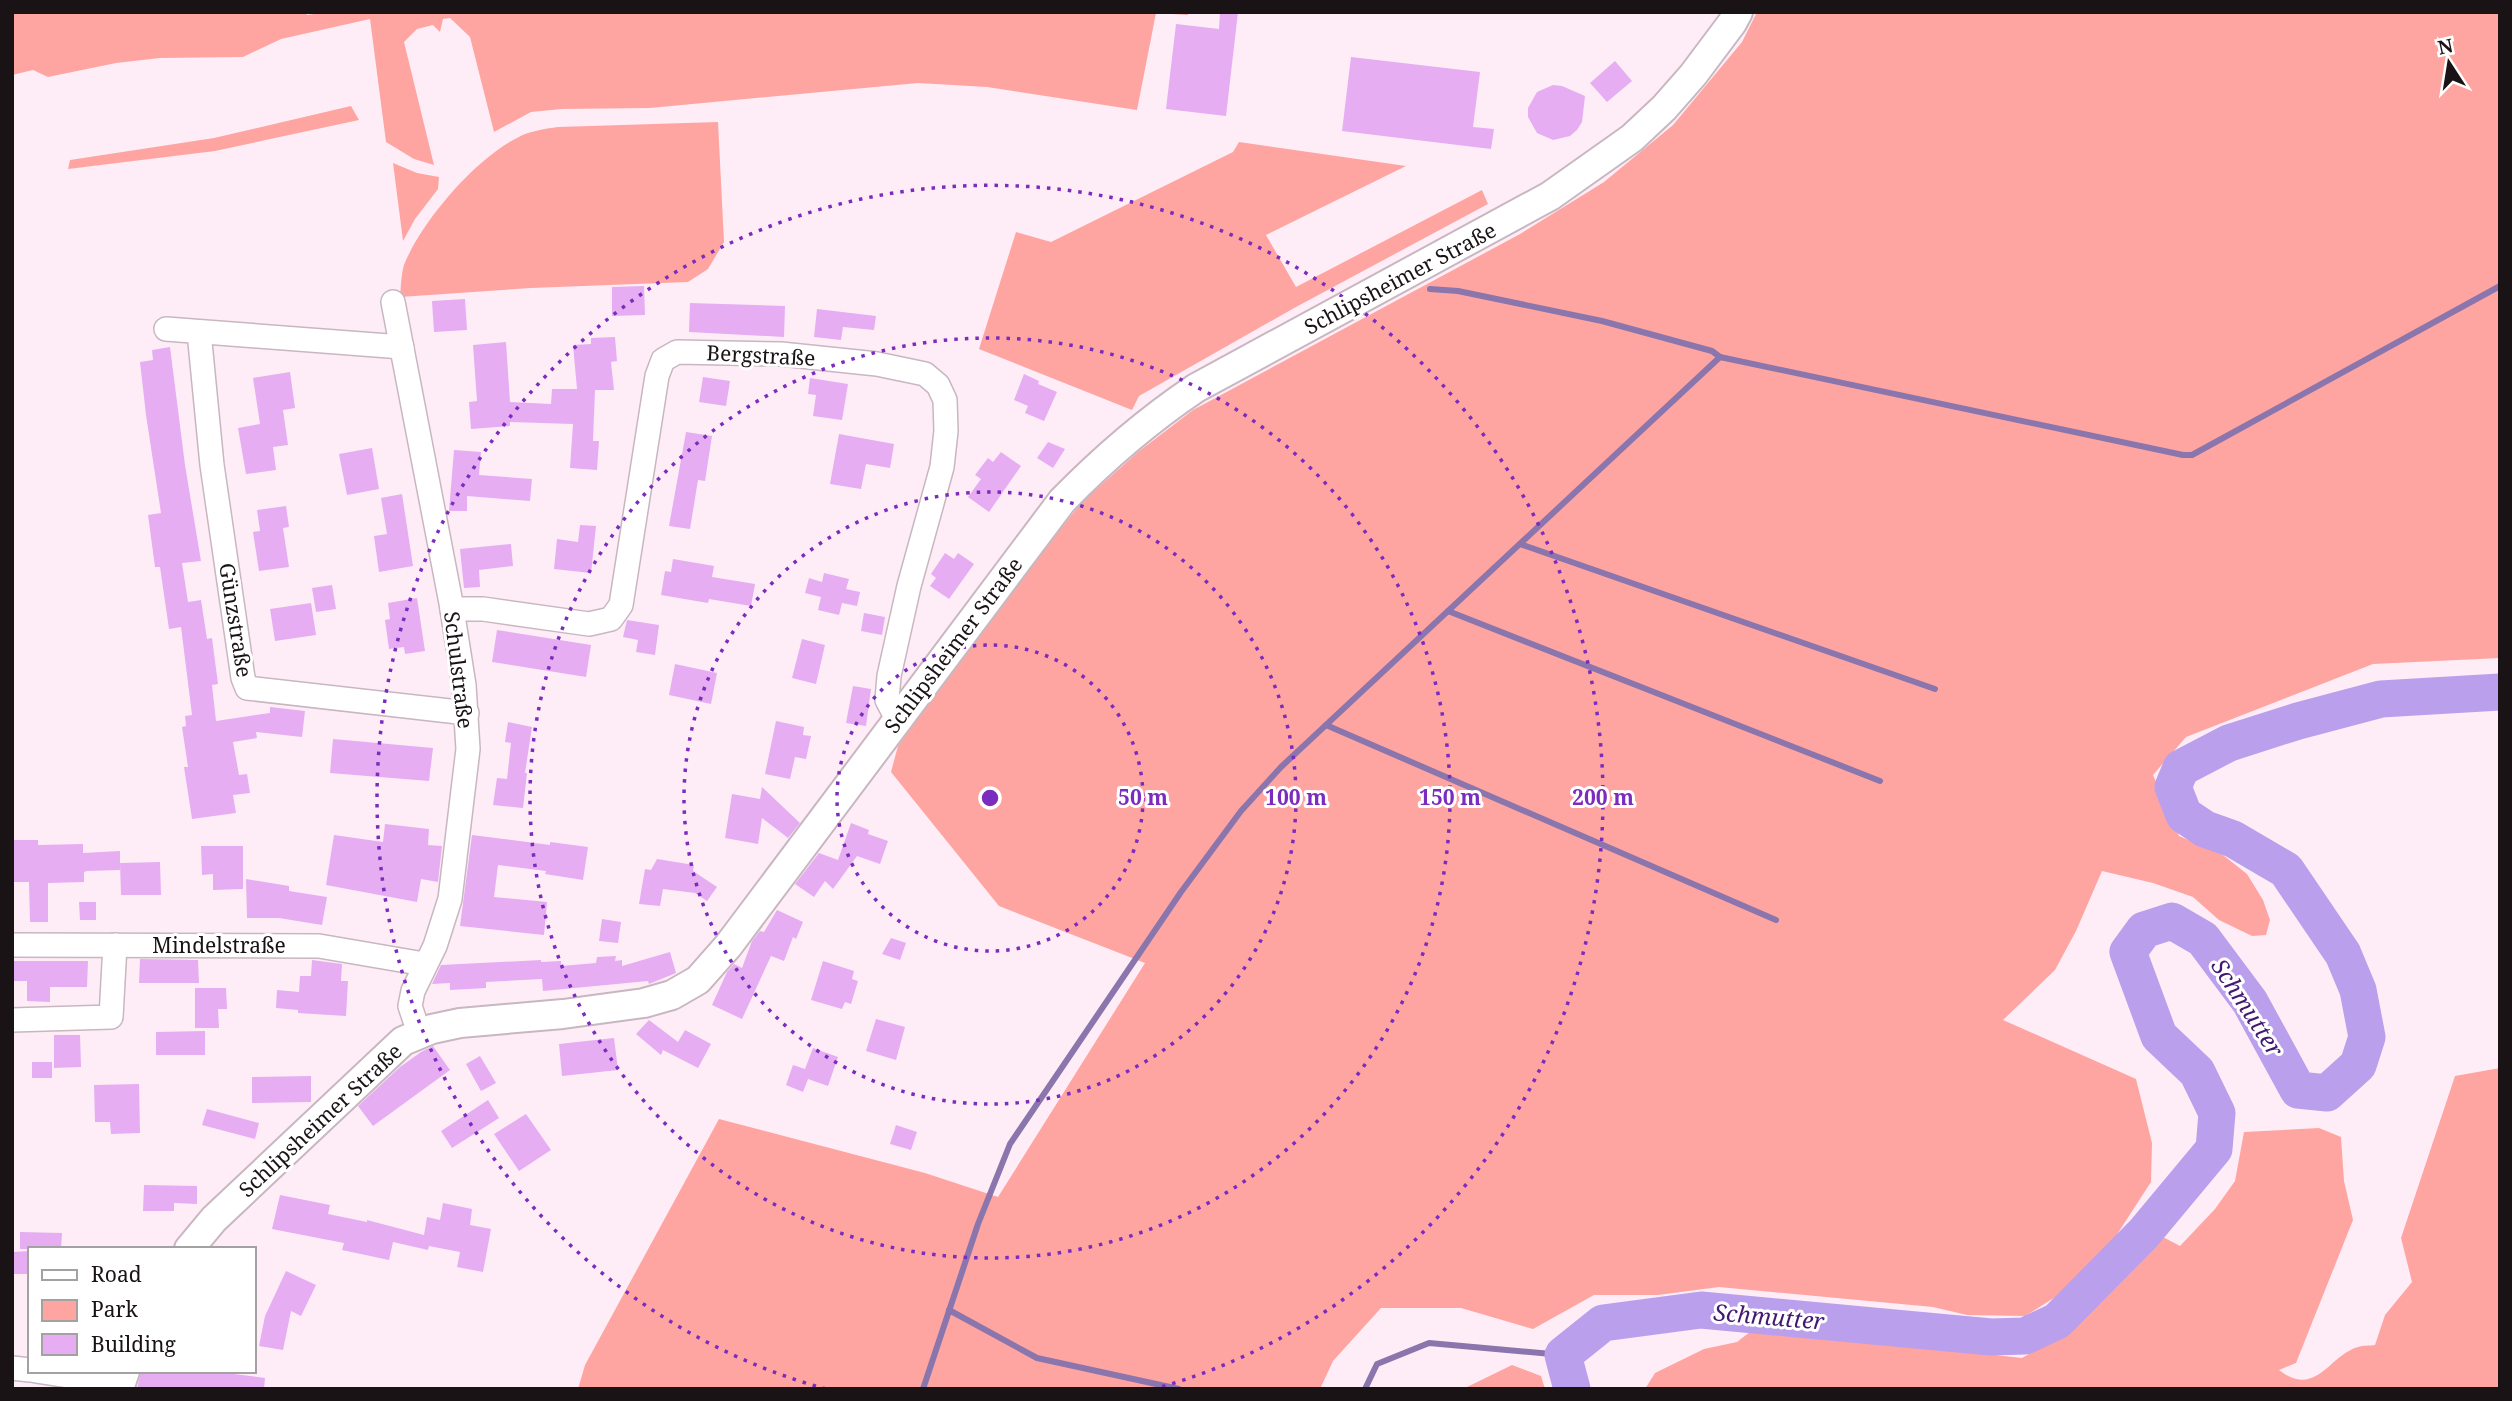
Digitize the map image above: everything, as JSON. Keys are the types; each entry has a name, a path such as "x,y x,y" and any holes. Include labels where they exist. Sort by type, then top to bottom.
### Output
{"street":[{"name":"Schlipsheimer Straße","path":"191,1247 214,1219 403,1041 419,1033 460,1023 564,1014 644,1003 672,995 698,980 728,946 1062,501 1148,422 1196,388 1550,196 1632,138 1664,108 1693,75 1738,12"},
{"name":"Schulstraße","path":"393,302 452,609 467,713 468,749 450,900 435,946 413,991 410,1006 419,1033"},
{"path":"166,329 402,347"},
{"name":"Günzstraße","path":"199,332 212,464 243,678 247,688 467,713"},
{"name":"Bergstraße","path":"452,609 483,609 589,624 611,619 621,605 657,376 663,360 677,352 781,354 877,364 925,374 937,385 945,400 946,431 942,467 909,586 889,676 887,700 897,719"},
{"name":"Mindelstraße","path":"12,945 318,946 424,964"},
{"path":"12,1020 111,1017 115,945"},
{"path":"52,1373 122,1382"}],"green space":[{"path":"12,12 306,12 307,15 328,12 1188,12 1188,15 1156,13 1137,110 987,87 918,83 650,108 531,112 494,132 470,37 450,18 443,19 440,32 433,25 417,29 404,42 434,165 414,159 386,142 370,19 281,39 243,57 160,58 116,63 48,77 33,70 12,75"},
{"path":"1757,12 2500,12 2500,658 2373,664 2186,737 2153,775 2179,836 2223,855 2247,874 2263,900 2270,920 2266,935 2252,936 2219,920 2193,897 2153,883 2102,871 2076,931 2055,970 2003,1020 2136,1079 2152,1143 2151,1182 2116,1236 2073,1286 2025,1316 1967,1315 1933,1307 1719,1287 1658,1295 1594,1295 1533,1329 1461,1308 1381,1308 1333,1361 1320,1389 578,1389 585,1365 719,1119 925,1173 998,1197 1145,963 999,906 891,772 898,746 1019,579 1083,501 1138,452 1193,410 1520,234 1604,182 1673,125 1742,42"},
{"path":"351,106 359,120 215,151 68,169 70,160 214,138"},
{"path":"718,122 724,242 708,269 688,282 531,288 400,297 404,265 436,211 467,176 517,138 558,127"},
{"path":"1239,142 1406,166 1266,235 1296,287 1482,190 1488,204 1296,307 1139,396 1132,410 979,349 1016,232 1051,242 1233,152"},
{"path":"393,163 417,173 439,177 438,189 415,219 403,241"},
{"path":"2500,1068 2500,1389 1645,1389 1655,1373 1704,1349 1737,1342 1755,1328 2022,1358 2055,1339 2163,1237 2180,1246 2215,1209 2235,1181 2244,1132 2319,1128 2341,1137 2344,1181 2353,1220 2296,1363 2279,1370 2292,1378 2313,1378 2348,1351 2360,1346 2375,1345 2385,1315 2412,1282 2401,1238 2455,1076"},
{"path":"1512,1365 1541,1376 1545,1389 1463,1389"}],"building":[{"path":"1220,12 1238,12 1226,116 1166,109 1176,24 1219,29"},
{"path":"1351,57 1480,72 1473,127 1494,129 1491,149 1342,131"},
{"path":"1615,61 1632,81 1607,102 1590,83"},
{"path":"1553,85 1585,96 1582,122 1577,130 1570,136 1553,140 1537,133 1528,117 1528,108 1537,92"},
{"path":"644,286 645,315 612,316 612,287"},
{"path":"465,299 467,330 434,332 432,301"},
{"path":"690,303 785,306 784,337 689,332"},
{"path":"817,309 876,316 874,330 843,327 841,340 814,337"},
{"path":"615,337 617,361 611,362 614,390 595,390 593,441 599,441 597,470 570,468 573,424 510,422 510,426 471,429 469,402 477,401 473,345 506,342 510,402 551,404 552,389 577,389 573,345 591,344 591,338"},
{"path":"170,347 201,561 182,563 188,602 201,600 207,639 212,638 218,684 212,685 216,721 270,713 270,707 305,711 302,737 256,732 257,738 233,742 239,775 247,774 250,793 233,795 236,813 192,819 184,767 188,767 182,727 186,726 185,716 192,715 181,627 169,629 160,567 155,567 148,515 161,513 140,362 153,360 152,350"},
{"path":"290,372 295,408 283,410 288,445 273,447 276,470 246,474 238,428 260,424 253,378"},
{"path":"1024,374 1057,392 1044,421 1025,413 1028,406 1014,400"},
{"path":"703,377 730,381 726,406 699,402"},
{"path":"810,378 848,384 842,420 813,416 816,395 808,394"},
{"path":"686,432 712,436 705,481 698,480 690,529 669,526"},
{"path":"839,434 894,444 890,468 866,464 861,489 830,484"},
{"path":"1048,442 1065,449 1053,468 1037,458"},
{"path":"372,448 379,489 347,495 339,454"},
{"path":"454,450 481,452 479,475 532,479 530,501 467,496 467,511 449,511"},
{"path":"1001,452 1021,466 989,512 968,497 981,479 975,475 988,458 993,462"},
{"path":"402,494 413,566 379,572 374,536 387,534 381,498"},
{"path":"286,506 289,527 283,528 289,567 259,571 253,532 260,531 257,510"},
{"path":"580,525 596,526 591,573 554,569 557,539 578,542"},
{"path":"511,544 513,566 479,570 480,587 464,588 460,549"},
{"path":"945,553 954,559 958,553 974,564 949,599 930,586 936,578 931,574"},
{"path":"673,559 714,566 712,577 755,584 751,606 709,599 708,603 661,595 665,571 671,572"},
{"path":"824,573 849,579 846,589 860,592 857,606 842,603 839,615 818,610 821,597 805,593 809,578 822,582"},
{"path":"332,585 336,609 316,612 312,588"},
{"path":"417,598 425,651 405,654 404,647 389,649 385,620 390,619 388,603"},
{"path":"311,603 316,635 275,641 270,609"},
{"path":"864,613 885,617 882,635 861,631"},
{"path":"627,620 659,625 655,655 636,652 638,640 623,637"},
{"path":"497,630 591,645 586,677 492,662"},
{"path":"802,639 825,645 816,684 792,678"},
{"path":"675,664 717,673 711,704 669,695"},
{"path":"853,686 871,689 866,726 846,723"},
{"path":"776,721 804,727 803,735 811,736 806,759 795,757 790,779 765,774"},
{"path":"508,722 532,727 523,808 493,805 497,778 507,779 511,743 505,742"},
{"path":"333,739 433,748 429,781 330,773"},
{"path":"762,787 800,823 788,838 762,818 758,844 725,838 732,794 760,799"},
{"path":"851,823 869,830 868,834 888,841 880,864 857,856 833,889 825,881 814,897 795,884 819,853 838,860"},
{"path":"385,824 429,829 428,845 442,846 438,882 421,879 417,902 326,885 334,835 383,842"},
{"path":"472,835 588,847 583,880 545,874 546,871 498,865 494,897 547,902 544,935 460,926"},
{"path":"12,840 38,840 38,845 83,844 83,853 120,851 120,870 84,872 84,882 48,883 48,922 30,922 29,882 12,882"},
{"path":"201,846 243,846 243,889 213,890 213,874 202,875"},
{"path":"657,859 694,865 693,871 717,887 707,901 695,893 663,889 660,906 639,904 645,869 651,870"},
{"path":"160,862 161,895 121,895 120,863"},
{"path":"246,879 289,886 289,891 327,897 322,925 279,918 247,918"},
{"path":"79,902 96,902 96,920 80,920"},
{"path":"777,910 803,922 796,939 793,937 784,961 771,956 742,1019 712,1005 727,972 734,964 742,968 752,941 760,931 764,932"},
{"path":"602,919 621,922 618,943 599,941"},
{"path":"891,938 906,943 900,960 882,954"},
{"path":"670,952 676,973 649,984 648,981 543,991 542,979 486,982 486,988 450,990 450,983 432,984 441,965 541,960 561,961 561,966 596,963 597,957 616,956 615,961 622,960 622,966"},
{"path":"140,959 198,960 199,983 139,983"},
{"path":"312,960 342,964 341,981 348,981 346,1016 298,1013 298,1010 276,1008 277,990 299,992 300,976 311,976"},
{"path":"12,961 88,961 87,987 50,987 50,1002 27,1001 27,981 12,981"},
{"path":"823,961 854,971 852,979 858,981 851,1004 845,1002 842,1009 811,1000"},
{"path":"195,988 226,988 227,1009 218,1009 219,1028 195,1028"},
{"path":"876,1019 905,1027 896,1060 866,1051"},
{"path":"649,1020 678,1042 685,1030 711,1044 698,1068 663,1050 661,1055 636,1034"},
{"path":"205,1031 205,1055 156,1055 156,1032"},
{"path":"54,1035 80,1035 81,1067 54,1068"},
{"path":"614,1038 618,1070 562,1076 559,1044"},
{"path":"433,1046 450,1070 373,1126 358,1106 400,1067"},
{"path":"813,1048 838,1057 828,1086 808,1079 803,1092 786,1085 793,1065 805,1069"},
{"path":"480,1056 496,1083 481,1091 466,1064"},
{"path":"32,1062 52,1062 52,1078 32,1078"},
{"path":"311,1076 311,1102 252,1103 252,1077"},
{"path":"139,1084 140,1133 111,1134 110,1122 95,1122 94,1085"},
{"path":"488,1100 499,1118 452,1148 441,1131"},
{"path":"207,1109 259,1123 255,1139 202,1125"},
{"path":"526,1114 551,1150 519,1171 494,1134"},
{"path":"896,1125 917,1132 911,1150 890,1144"},
{"path":"144,1185 197,1186 197,1204 174,1203 174,1211 143,1211"},
{"path":"280,1195 330,1205 328,1214 367,1220 424,1235 427,1217 440,1220 443,1203 472,1209 470,1225 491,1229 483,1272 457,1267 460,1252 429,1246 428,1250 393,1242 389,1260 342,1250 344,1243 272,1229"},
{"path":"20,1232 62,1233 61,1247 20,1249"},
{"path":"28,1251 28,1274 12,1274 12,1252"},
{"path":"286,1271 316,1285 301,1316 291,1311 283,1350 259,1346 265,1316"},
{"path":"141,1373 226,1373 265,1378 264,1389 137,1389"}],"waterway":[{"path":"923,1389 978,1224 1010,1144 1181,892 1241,811 1281,767 1720,357 2192,455 2500,286"},
{"path":"1430,289 1458,291 1602,321 1712,351 1720,357"},
{"path":"1520,544 1935,689"},
{"path":"1448,611 1880,781"},
{"name":"Schmutter","path":"1572,1389 1563,1355 1603,1323 1701,1310 1991,1337 2025,1336 2057,1321 2144,1233 2214,1149 2217,1113 2197,1072 2159,1036 2128,952 2144,930 2172,921 2203,939 2250,1002 2298,1090 2327,1093 2358,1065 2367,1037 2358,990 2343,954 2286,870 2233,839 2205,829 2184,815 2173,787 2181,768 2229,743 2381,699 2500,692"},
{"path":"1326,725 1776,920"},
{"path":"949,1310 1037,1358 1179,1389"},
{"path":"1365,1389 1377,1364 1429,1343 1563,1355"}]}
